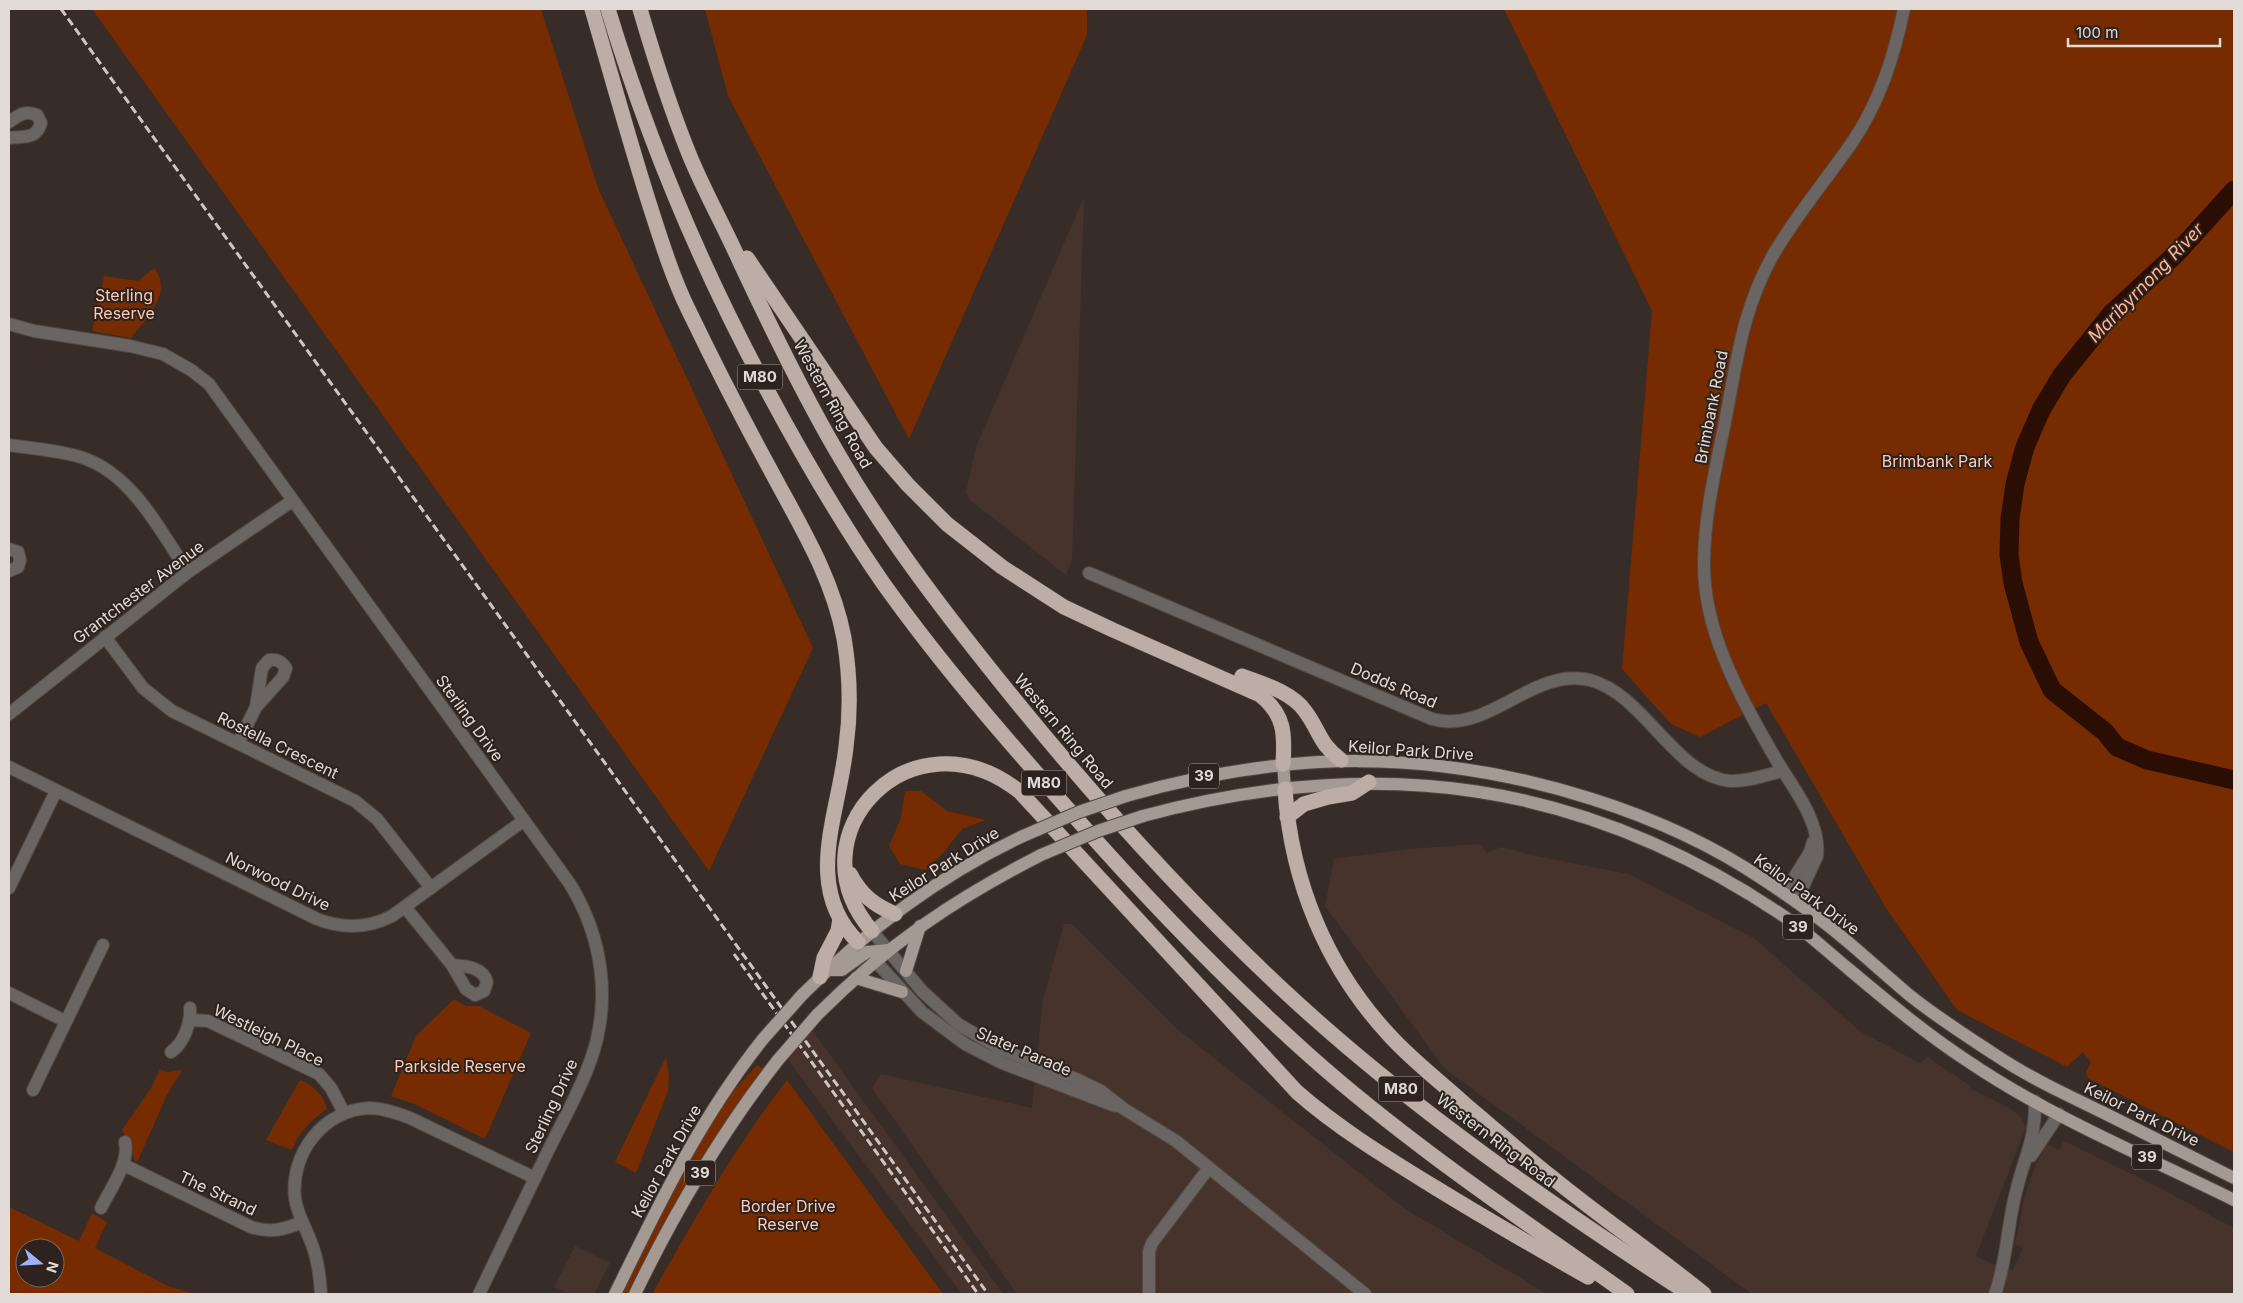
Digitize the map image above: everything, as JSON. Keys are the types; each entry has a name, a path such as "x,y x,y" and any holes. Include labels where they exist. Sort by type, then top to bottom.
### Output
{"highway":[{"path":"592,9 640,174 668,260 686,306 726,388 818,558 838,612 847,664 849,722 827,858 830,896 848,932 867,952"},
{"name":"M80","path":"608,9 650,137 676,202 720,301 745,349 806,461 853,537 888,590 979,709 1163,914 1216,968 1310,1056 1365,1102 1474,1186 1627,1294"},
{"name":"Western Ring Road","path":"640,9 690,155 776,338 838,454 891,535 964,638 1073,771 1123,827 1281,988 1406,1094 1547,1200 1689,1294"},
{"path":"712,201 760,278 836,392 881,454 921,499 958,533 1027,584 1088,619 1248,688 1269,702 1283,728 1285,738 1284,764"},
{"path":"1145,645 1233,672 1288,696 1304,710 1327,750 1341,760"},
{"path":"872,931 851,897 846,866 848,841 856,819 875,791 895,777 926,765 950,763 972,766 1002,779 1020,792 1297,1092 1314,1107 1362,1142 1492,1222 1620,1294"},
{"path":"1287,817 1304,804 1328,796 1352,793 1370,782"},
{"path":"1285,789 1287,817 1296,863 1315,923 1347,982 1380,1025 1416,1061 1527,1158 1704,1294"},
{"path":"846,866 858,888 868,899 895,914"},
{"path":"824,974 824,958 838,931 840,919"}],"main road":[{"name":"Keilor Park Drive","path":"635,1294 679,1208 740,1111 778,1060 818,1015 856,978 867,952 872,931 958,871 1023,836 1071,815 1126,796 1192,778 1284,764 1341,760 1409,763 1472,770 1562,790 1640,815 1701,843 1796,902 1837,933 1934,1014 1997,1057 2031,1077 2234,1178"},
{"path":"1284,764 1285,789"},
{"name":"Keilor Park Drive","path":"615,1294 690,1144 720,1096 763,1039 802,995 824,974 867,952 888,950 966,895 1041,854 1098,831 1143,816 1213,799 1285,789 1370,782 1446,786 1561,809 1630,832 1697,863 1787,918 1928,1034 1976,1067 2060,1114 2234,1200"},
{"path":"1784,894 1782,904 1787,918"},
{"path":"1787,918 1796,902"},
{"path":"906,971 920,926"},
{"path":"856,978 902,992"},
{"path":"2060,1114 2056,1100 2065,1094"}],"street":[{"name":"Brimbank Road","path":"1796,902 1817,856 1818,848 1814,828 1807,812 1782,771 1724,656 1710,619 1704,582 1707,516 1737,355 1750,305 1775,252 1852,142 1871,110 1892,59 1904,9"},
{"path":"9,122 23,113 31,112 37,116 41,123 38,131 31,136 9,138"},
{"name":"Sterling Drive","path":"9,324 34,332 138,348 162,354 191,370 213,390 570,884 585,912 599,954 602,987 601,1020 590,1062 479,1294"},
{"path":"9,445 74,455 111,471 143,506 188,572"},
{"name":"Grantchester Avenue","path":"9,714 188,572 292,501"},
{"path":"9,549 18,552 20,560 18,567 9,571"},
{"name":"Dodds Road","path":"1089,573 1438,721 1454,722 1476,716 1544,683 1568,677 1578,678 1600,683 1618,692 1688,761 1713,776 1738,780 1782,771"},
{"name":"Rostella Crescent","path":"105,637 143,688 172,711 355,801 377,819 431,888"},
{"path":"238,743 256,707"},
{"name":"Norwood Drive","path":"9,767 326,922 359,927 382,921 405,907 523,820"},
{"path":"9,888 56,791"},
{"path":"1784,894 1810,852 1814,828"},
{"path":"405,907 452,965"},
{"name":"Slater Parade","path":"872,931 929,999 968,1031 1004,1051 1096,1088 1124,1109 1176,1141 1365,1294"},
{"path":"33,1090 103,945"},
{"name":"Slater Parade","path":"867,952 902,992 943,1029 982,1054 1093,1099 1124,1109"},
{"path":"9,993 65,1021"},
{"name":"Westleigh Place","path":"171,1052 177,1048 190,1014 319,1074 331,1088 344,1112"},
{"path":"1995,1294 2004,1262 2016,1192 2034,1134 2035,1101"},
{"path":"321,1294 317,1259 302,1222 296,1200 295,1184 298,1167 305,1149 314,1135 328,1122 344,1112 370,1108 390,1111 410,1118 536,1178"},
{"path":"2025,1164 2060,1114"},
{"path":"101,1208 124,1165 127,1150 125,1142"},
{"name":"The Strand","path":"124,1165 251,1228 264,1231 281,1230 302,1222"},
{"path":"1149,1294 1149,1252 1152,1243 1208,1168"}],"shaded area":[{"path":"1084,197 1072,560 1066,575 970,500 966,492 976,447"},
{"path":"1480,844 1487,853 1501,847 1535,856 1629,874 1755,939 1861,1032 1920,1063 1927,1057 1968,1084 1971,1089 2009,1108 2020,1116 2026,1127 1976,1256 1995,1265 2013,1270 2023,1248 2015,1244 2024,1200 2032,1174 2046,1144 2059,1150 2064,1141 2158,1187 2234,1228 2234,1294 1752,1294 1445,1069 1325,906 1334,859 1409,849"},
{"path":"1064,924 1072,924 1176,1028 1404,1208 1547,1294 1017,1294 872,1088 881,1074 1032,1108 1043,999"},
{"path":"812,1030 1003,1294 962,1294 787,1058"},
{"path":"575,1246 610,1263 594,1294 570,1294 554,1287"}],"green space":[{"path":"92,9 541,9 598,188 813,648 709,871"},
{"path":"705,9 1087,9 1087,35 909,439 728,96"},
{"name":"Brimbank Park","path":"1504,9 2234,9 2234,1152 2088,1078 2086,1073 2091,1062 2083,1052 2067,1067 1957,1010 1886,908 1766,703 1700,737 1671,724 1622,669 1652,311"},
{"name":"Sterling Reserve","path":"154,268 159,277 161,287 159,296 150,314 131,338 92,331 104,276 138,281"},
{"path":"905,791 921,791 947,811 986,820 962,829 942,854 925,870 900,864 889,846 901,818"},
{"name":"Parkside Reserve","path":"454,999 466,1006 479,1006 531,1033 485,1139 417,1105 391,1096 416,1036"},
{"path":"666,1057 669,1076 668,1091 636,1173 615,1162"},
{"path":"757,1065 763,1069 691,1179 629,1294 622,1294 681,1173 727,1098"},
{"path":"160,1069 168,1072 182,1070 167,1095 138,1160 135,1162 129,1142 122,1130 151,1088"},
{"path":"300,1080 317,1091 327,1109 306,1127 292,1150 266,1140"},
{"name":"Border Drive Reserve","path":"787,1080 943,1294 652,1294 699,1211 750,1131"},
{"path":"9,1207 79,1241 92,1213 107,1222 95,1248 170,1287 196,1294 9,1294"}],"waterway":[{"name":"Maribyrnong River","path":"2234,190 2177,253 2112,313 2062,375 2041,410 2025,447 2015,484 2010,519 2009,555 2013,583 2029,642 2052,690 2105,732 2117,747 2147,760 2234,780"}],"railway":[{"path":"61,9 988,1294"},
{"path":"734,954 978,1294"}]}
